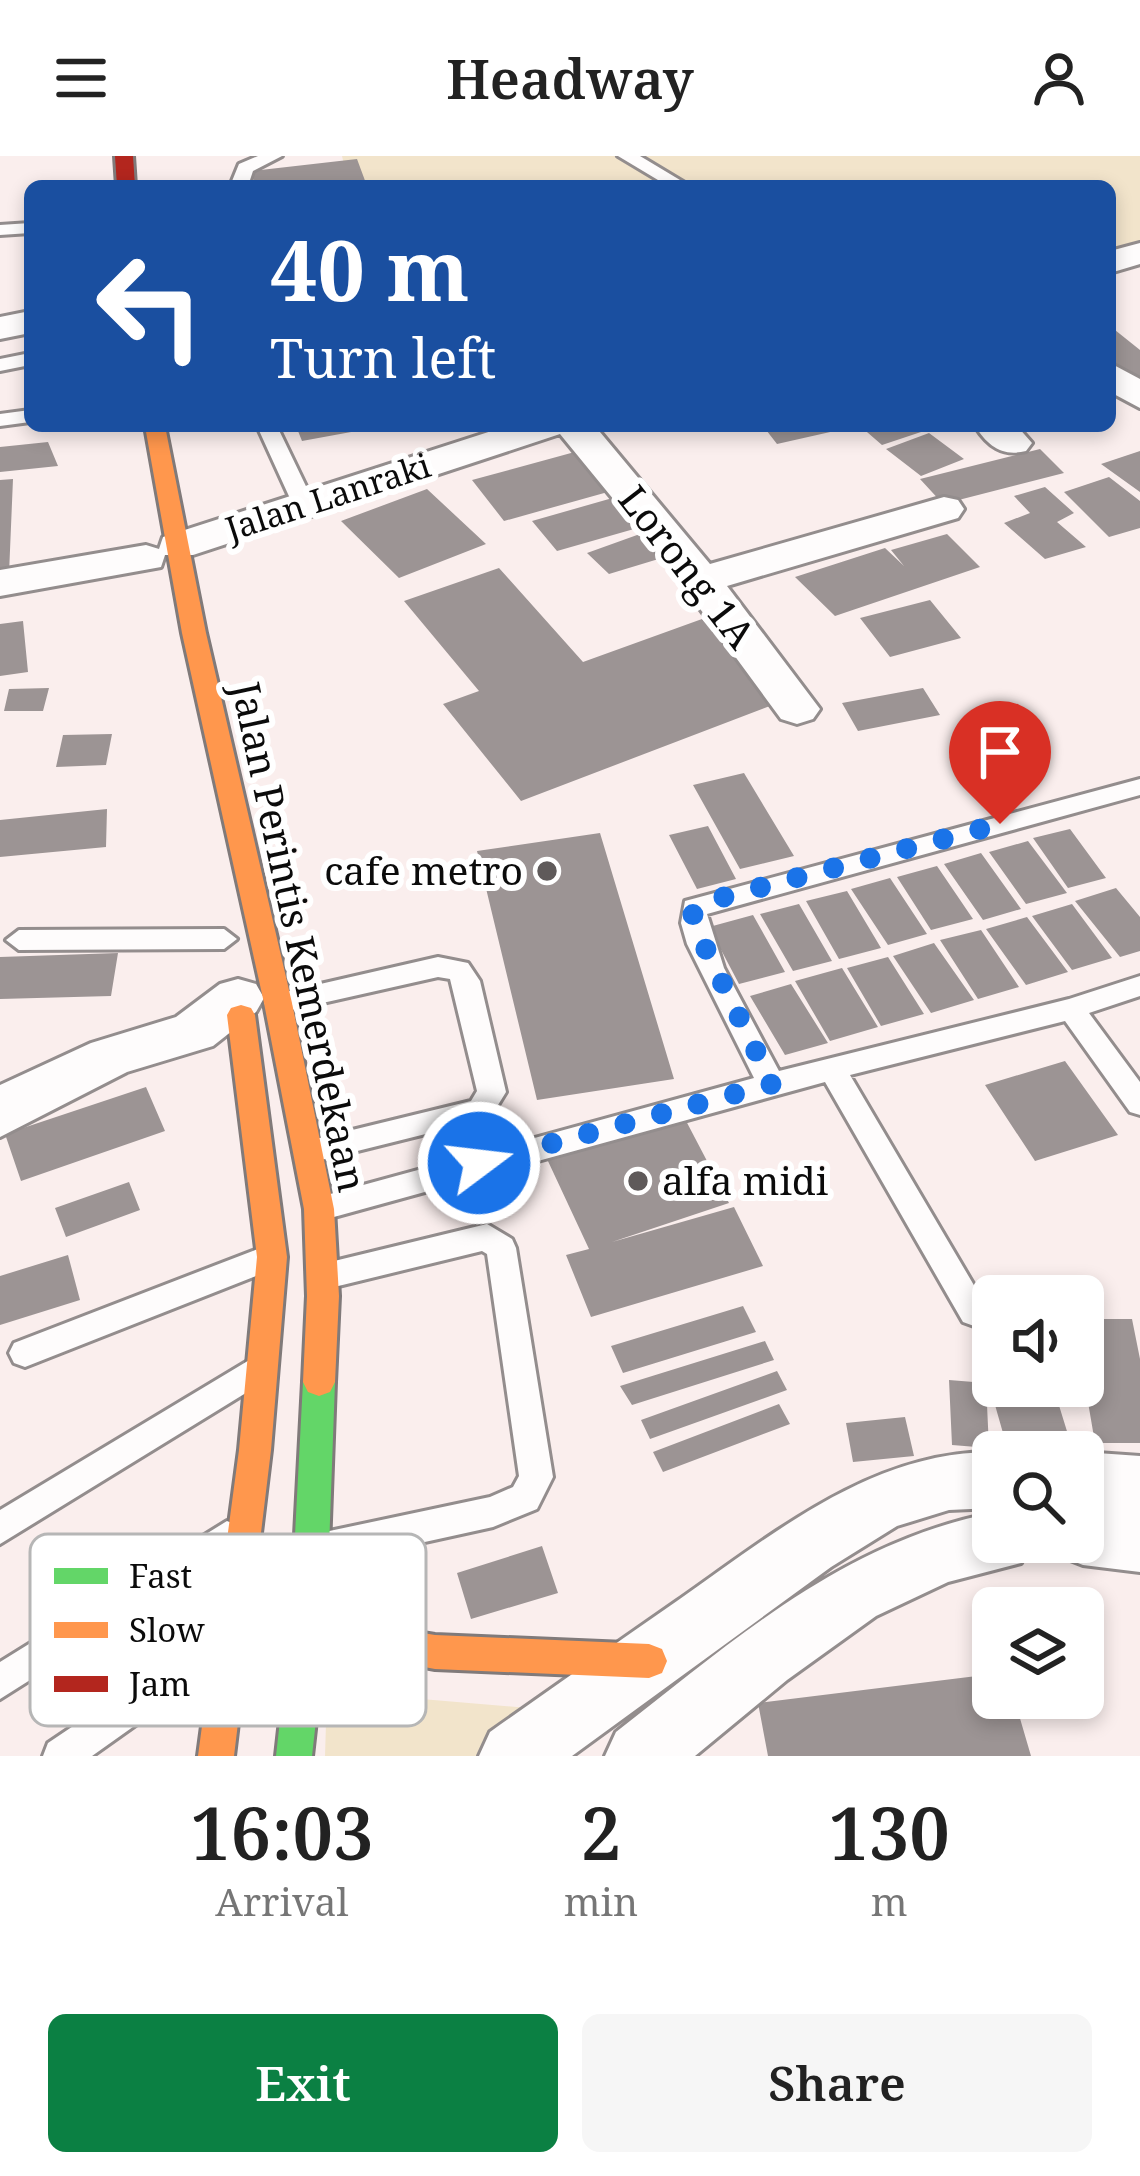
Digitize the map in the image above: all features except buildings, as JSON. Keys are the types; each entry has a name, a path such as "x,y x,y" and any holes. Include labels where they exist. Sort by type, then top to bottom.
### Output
{"highway":[{"name":"Jalan Perintis Kemerdekaan","path":"155,432 155,554 220,753 237,966 272,1257 245,1534"},
{"name":"Jalan Perintis Kemerdekaan","path":"237,966 309,1151 319,1209 322,1276 312,1534"},
{"path":"426,1652 649,1661"},
{"name":"Jalan Perintis Kemerdekaan","path":"216,1756 219,1726"},
{"name":"Jalan Perintis Kemerdekaan","path":"294,1756 297,1726"}],"street":[{"path":"1116,379 1140,397"},
{"name":"Jalan Lanraki","path":"0,583 155,554 528,432"},
{"name":"Lorong 1A","path":"579,432 700,580 796,709"},
{"path":"700,580 944,509"},
{"path":"0,1116 14,1102 110,1057 194,1032 237,966"},
{"path":"514,1756 808,1546 880,1503 949,1482 972,1481"},
{"path":"1104,1482 1140,1485"},
{"path":"1104,1538 1140,1542"},
{"path":"640,1756 796,1634 910,1564 972,1545"}],"lane":[{"path":"241,180 245,168 273,156"},
{"path":"627,156 670,180"},
{"path":"270,432 304,505"},
{"path":"772,1084 717,979 696,929 694,908 1140,787"},
{"path":"19,940 237,966 458,970 466,981 492,1092 480,1110 309,1151"},
{"path":"319,1209 772,1084 1071,1009 1140,986"},
{"path":"1071,1009 1140,1104"},
{"path":"833,1071 972,1310"},
{"path":"322,1276 487,1237 501,1248 536,1477 525,1498 493,1512 390,1534"},
{"path":"25,1354 272,1257"},
{"path":"0,1528 264,1364"},
{"path":"232,1534 246,1525"},
{"path":"0,1682 30,1663"},
{"path":"61,1756 104,1726"}],"shaded area":[{"path":"342,156 1140,156 1140,255 1116,262 1116,180 348,180"},
{"path":"426,1699 576,1712 497,1756 325,1756 326,1726 426,1726"}],"traffic: fast":[{"path":"312,1534 319,1382"},
{"path":"294,1756 297,1726"}],"traffic: slow":[{"path":"156,432 194,633 278,1003 319,1209 323,1296 319,1382"},
{"path":"241,1015 272,1257 244,1534"},
{"path":"426,1651 649,1661"},
{"path":"216,1756 220,1726"}],"traffic: jam":[{"path":"124,156 126,180"}],"place":[{"name":"cafe metro","path":"547,871"},
{"name":"alfa midi","path":"638,1181"}],"route":[{"path":"479,1163 772,1084 696,929 692,916 701,903 1000,824"}]}
